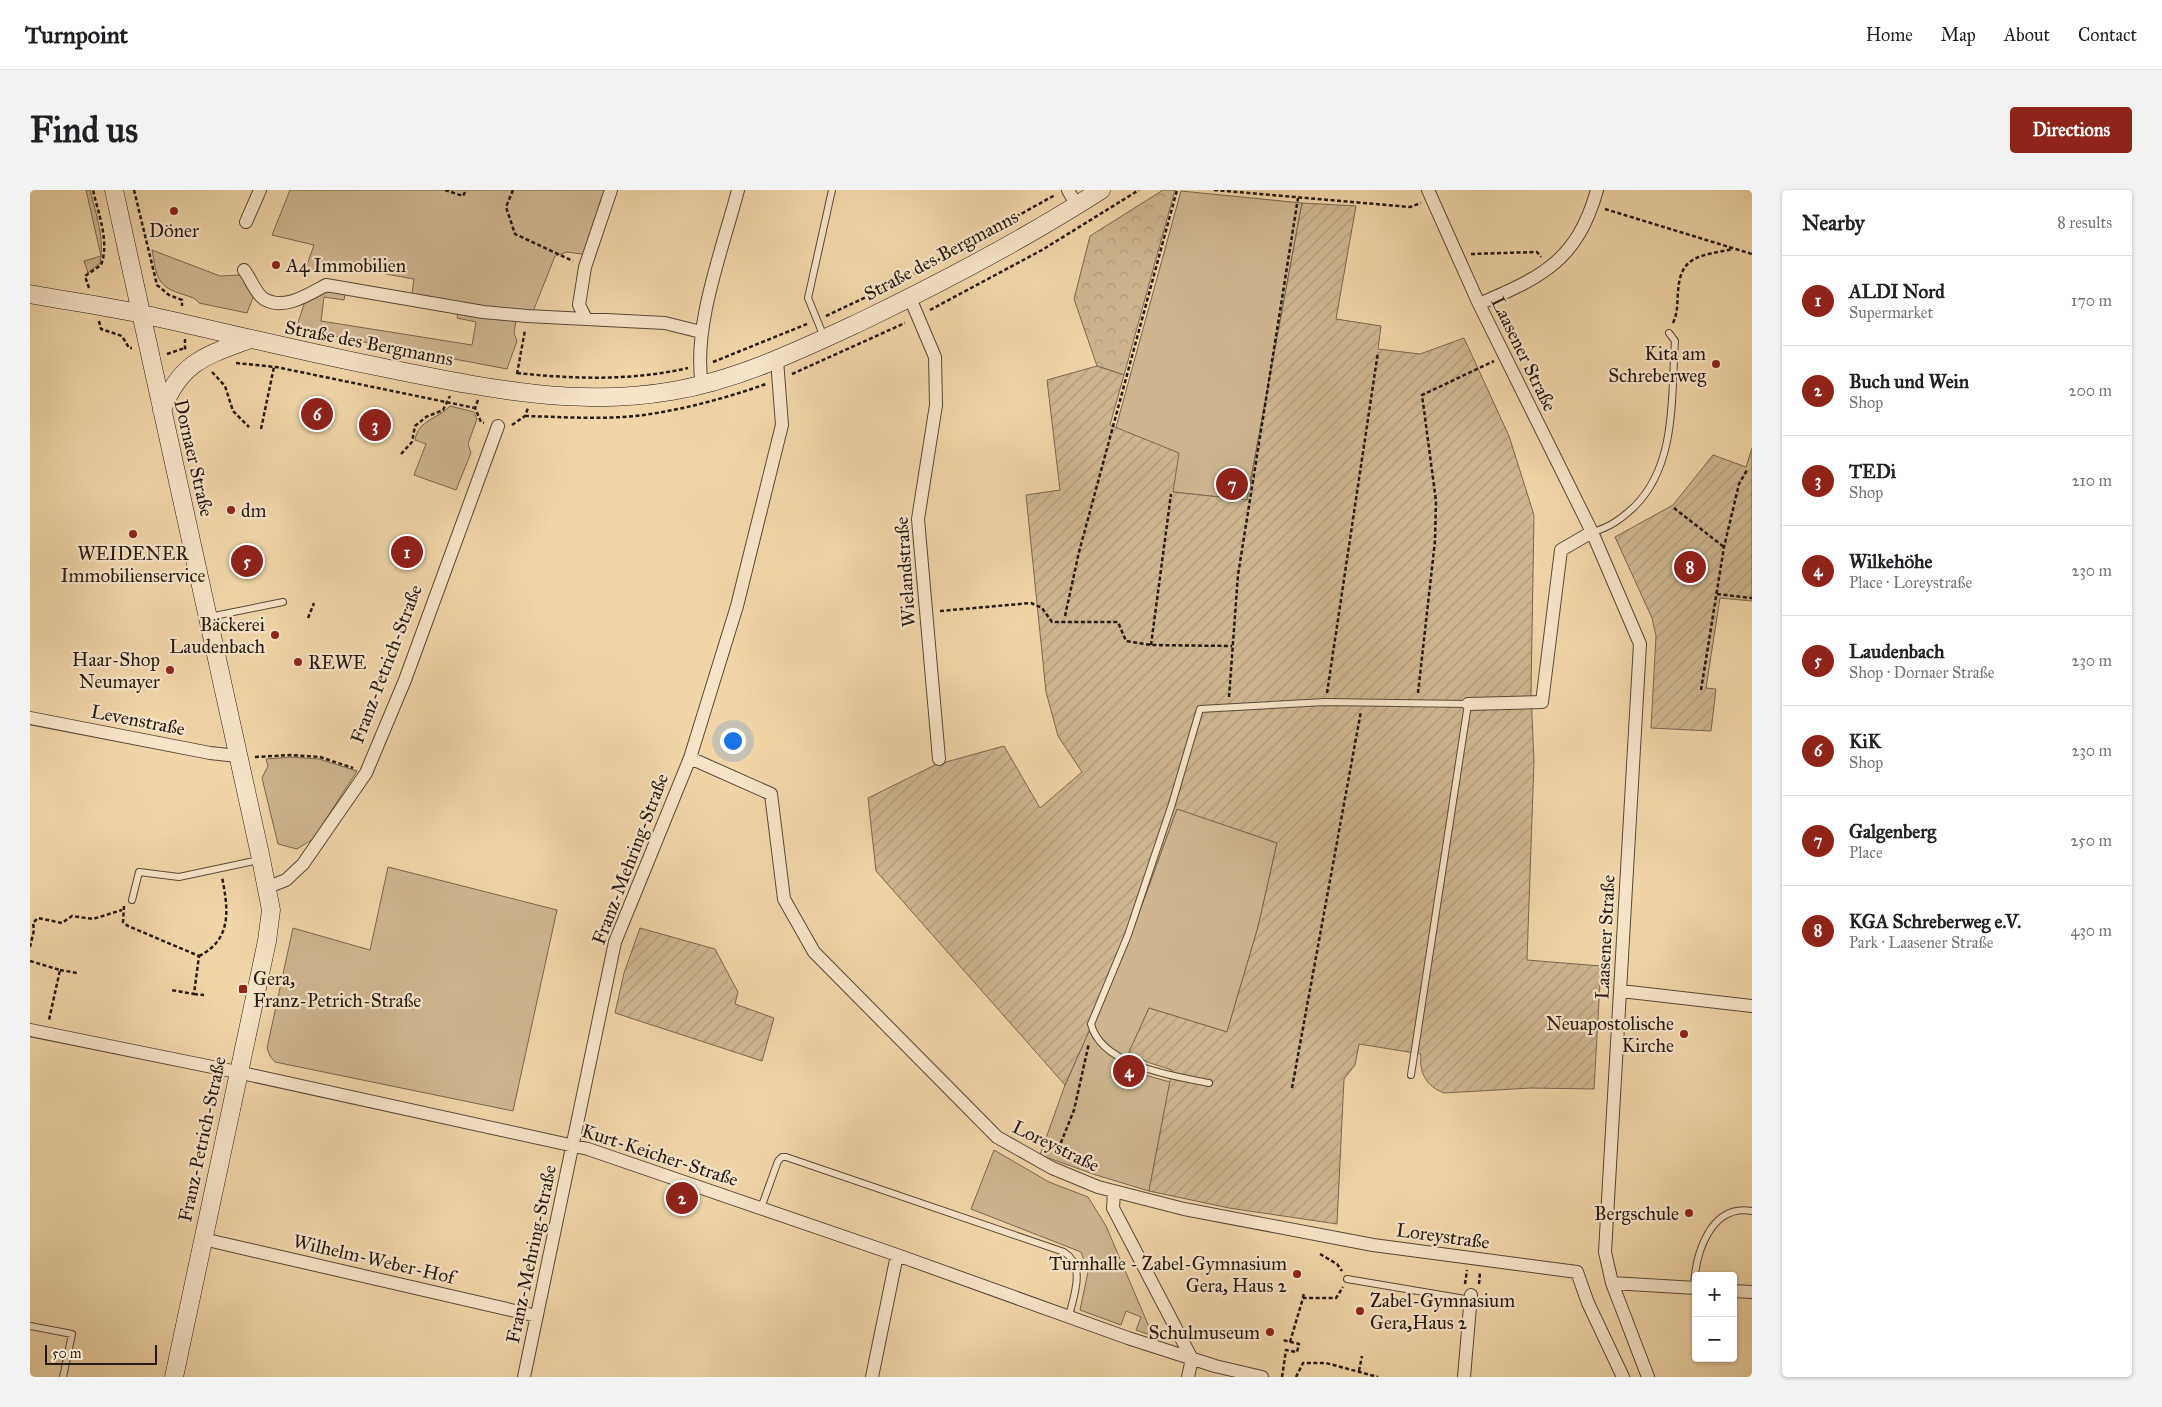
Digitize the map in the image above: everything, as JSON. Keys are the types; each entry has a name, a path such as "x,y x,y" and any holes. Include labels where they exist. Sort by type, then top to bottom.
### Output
{"main road":[{"name":"Dornaer Straße","path":"114,190 268,888 271,910"},
{"name":"Straße des Bergmanns","path":"30,294 141,314 248,340 513,393 589,398 671,392 702,385 777,360 825,338 910,298 1077,206 1101,190"},
{"path":"162,410 175,381 185,369 198,359 248,340"},
{"name":"Franz-Petrich-Straße","path":"174,1377 271,910"}],"street":[{"path":"246,222 260,190"},
{"path":"586,319 579,306 587,261 611,190"},
{"path":"702,385 699,366 701,332 738,190"},
{"path":"1068,190 1077,206"},
{"path":"1479,304 1516,288 1552,267 1575,242 1592,206 1597,190"},
{"name":"Laasener Straße","path":"1429,195 1479,304 1592,532 1640,644 1606,1252 1612,1283 1648,1377"},
{"name":"Straße des Bergmanns","path":"244,270 264,299 281,304 307,295 326,285 483,312 665,323 701,332"},
{"name":"Wielandstraße","path":"910,298 935,357 936,405 918,519 939,759"},
{"name":"Franz-Mehring-Straße","path":"524,1377 615,942 690,758 737,606 782,425 777,360"},
{"name":"Franz-Petrich-Straße","path":"268,888 286,880 303,864 366,773 405,680 498,426"},
{"path":"1468,704 1542,702 1561,550 1592,532"},
{"name":"Levenstraße","path":"30,718 210,753 238,756"},
{"name":"Loreystraße","path":"690,758 771,794 784,899 814,952 997,1137 1052,1168 1114,1192 1184,1209 1364,1243 1482,1261 1577,1272 1588,1302 1623,1377"},
{"path":"1621,991 1752,1006"},
{"name":"Kurt-Keicher-Straße","path":"30,1030 237,1072 573,1146 761,1208 1192,1358 1262,1377"},
{"path":"1114,1192 1113,1208 1192,1358 1188,1377"},
{"name":"Wilhelm-Weber-Hof","path":"202,1239 537,1316"},
{"path":"872,1377 897,1255"},
{"path":"1612,1283 1692,1288"},
{"path":"1737,1291 1752,1292"},
{"path":"1464,1377 1471,1292"}],"lane":[{"path":"825,338 808,298 832,190"},
{"path":"1592,532 1608,528 1629,512 1650,489 1659,474 1667,442 1676,341 1669,333"},
{"path":"208,618 283,602"},
{"path":"1209,1083 1136,1066 1097,1040 1091,1024 1128,934 1172,804 1200,709 1326,702 1468,704 1411,1075"},
{"path":"132,900 139,872 179,877 261,859"},
{"path":"761,1208 778,1161 782,1157 786,1157 1064,1252 1073,1257 1076,1267 1077,1285 1069,1316"},
{"path":"1696,1272 1696,1264 1713,1225 1728,1213 1740,1209 1752,1211"},
{"path":"1347,1279 1471,1292"},
{"path":"30,1326 72,1334 63,1377"}],"path":[{"path":"85,276 101,265 105,252 93,190"},
{"path":"134,190 157,285 169,295 182,300"},
{"path":"445,190 463,196 466,190"},
{"path":"513,190 506,207 515,234 587,261"},
{"path":"1065,616 1082,543 1177,190"},
{"path":"1214,190 1410,207 1429,195"},
{"path":"517,372 587,379 646,376 699,366 738,353 816,320 904,278 1056,194"},
{"path":"1228,706 1238,575 1298,198"},
{"path":"1592,206 1752,254"},
{"path":"1537,247 1537,252"},
{"path":"1669,333 1678,310 1679,277 1687,262 1696,257 1734,249"},
{"path":"1457,254 1505,251 1537,252 1552,267"},
{"path":"513,393 528,316"},
{"path":"101,328 122,336 129,348"},
{"path":"166,354 185,348 198,359"},
{"path":"1326,702 1378,352"},
{"path":"229,365 238,362 274,367 475,408"},
{"path":"1416,703 1435,541 1436,509 1422,395 1485,366"},
{"path":"260,429 274,367"},
{"path":"220,368 211,371 225,386 233,411 249,427"},
{"path":"401,454 412,442 415,426 426,417 444,410 457,382"},
{"path":"1701,690 1724,547 1739,484 1747,470"},
{"path":"1151,645 1171,494"},
{"path":"1674,508 1724,547"},
{"path":"1716,594 1752,598"},
{"path":"308,618 314,603"},
{"path":"926,612 1031,603 1042,608 1052,622 1118,622 1126,640 1151,645 1232,646"},
{"path":"1292,1088 1362,702"},
{"path":"238,756 266,758 291,755 320,757 366,773"},
{"path":"194,994 199,956 215,945 224,926 227,901 220,868"},
{"path":"124,904 123,922 128,926 199,956"},
{"path":"30,947 34,930 33,923 38,918 62,923 72,916 93,919 123,910"},
{"path":"30,961 77,973"},
{"path":"47,1034 60,970"},
{"path":"171,990 204,995"},
{"path":"1052,1168 1074,1110 1090,1039"},
{"path":"1303,1298 1336,1298 1347,1279 1337,1264 1320,1254"},
{"path":"1468,1258 1471,1292"},
{"path":"1471,1292 1482,1261"},
{"path":"1290,1342 1304,1292"},
{"path":"1282,1377 1286,1350 1297,1352 1299,1344 1283,1340"},
{"path":"1359,1372 1362,1356"},
{"path":"1296,1377 1304,1363 1326,1363 1378,1377"}],"green space":[{"path":"86,190 90,190 97,217 101,236 101,256"},
{"path":"290,190 612,190 588,255 567,252 555,256 532,314 412,294 414,279 324,263 316,274 306,268 314,245 272,235"},
{"path":"1163,190 1175,190 1124,375 1097,366 1074,299 1090,236"},
{"path":"1181,191 1302,203 1247,500 1173,492 1116,427"},
{"path":"1302,203 1356,206 1336,319 1381,326 1378,349 1420,354 1464,338 1509,436 1534,515 1531,693 1534,761 1527,960 1601,966 1594,1089 1531,1088 1444,1093 1433,1087 1425,1078 1421,1067 1421,1054 1359,1044 1355,1065 1344,1079 1337,1224 1229,1208 1149,1191 1172,1070 1147,1062 1129,1052 1149,1008 1227,1032 1258,927 1277,843 1177,809 1127,946 1065,1085 876,871 868,798 935,765 1004,746 1040,808 1082,772 1058,736 1046,692 1026,495 1060,490 1047,380 1097,366 1124,375 1110,425 1179,453 1173,492 1247,500"},
{"path":"152,250 220,276 241,275 256,290 247,313 199,303 193,298 168,288 157,274"},
{"path":"101,256 100,263 88,273 84,261"},
{"path":"326,285 346,288 344,300 324,297 321,321 472,345 476,322 457,318 458,312 516,320 514,333 517,341 507,369 296,329 307,295"},
{"path":"450,406 474,412 477,419 468,444 471,453 456,490 414,475 426,444 415,440 417,433 424,424"},
{"path":"1752,448 1752,601 1720,598 1706,688 1716,689 1711,731 1651,728 1656,636 1652,618 1615,537 1673,505 1713,455 1746,467"},
{"path":"291,757 319,759 357,771 313,839 297,849 278,844 262,778 268,766 266,759"},
{"path":"1177,808 1277,843 1258,927 1227,1032 1149,1008 1124,1064 1138,1073 1170,1082 1149,1191 1040,1155 1065,1085 1127,946"},
{"path":"388,867 557,910 513,1111 275,1062 270,1056 267,1048 293,928 370,950"},
{"path":"640,928 715,949 738,992 735,1004 774,1018 762,1061 615,1013 624,973"},
{"path":"994,1150 1049,1182 1088,1197 1106,1226 1153,1336 1136,1330 1141,1317 1126,1311 1121,1325 1080,1310 1088,1272 1081,1252 971,1209"}],"place":[{"name":"Döner","path":"174,211"},
{"name":"A4 Immobilien","path":"276,265"},
{"name":"Kita am Schreberweg","path":"1716,364"},
{"name":"KiK","path":"317,414"},
{"name":"TEDi","path":"375,425"},
{"name":"Galgenberg","path":"1232,484"},
{"name":"dm","path":"231,510"},
{"name":"WEIDENER Immobilienservice","path":"133,534"},
{"name":"ALDI Nord","path":"407,552"},
{"name":"Laudenbach","path":"247,561"},
{"name":"KGA Schreberweg e.V.","path":"1690,567"},
{"name":"Bäckerei Laudenbach","path":"275,635"},
{"name":"REWE","path":"298,662"},
{"name":"Haar-Shop Neumayer","path":"170,670"},
{"name":"Gera, Franz-Petrich-Straße","path":"243,989"},
{"name":"Neuapostolische Kirche","path":"1684,1034"},
{"name":"Wilkehöhe","path":"1129,1071"},
{"name":"Buch und Wein","path":"682,1198"},
{"name":"Bergschule","path":"1689,1213"},
{"name":"Turnhalle - Zabel-Gymnasium Gera, Haus 2","path":"1297,1274"},
{"name":"Zabel-Gymnasium Gera,Haus 2","path":"1360,1311"},
{"name":"Schulmuseum","path":"1270,1332"}]}
